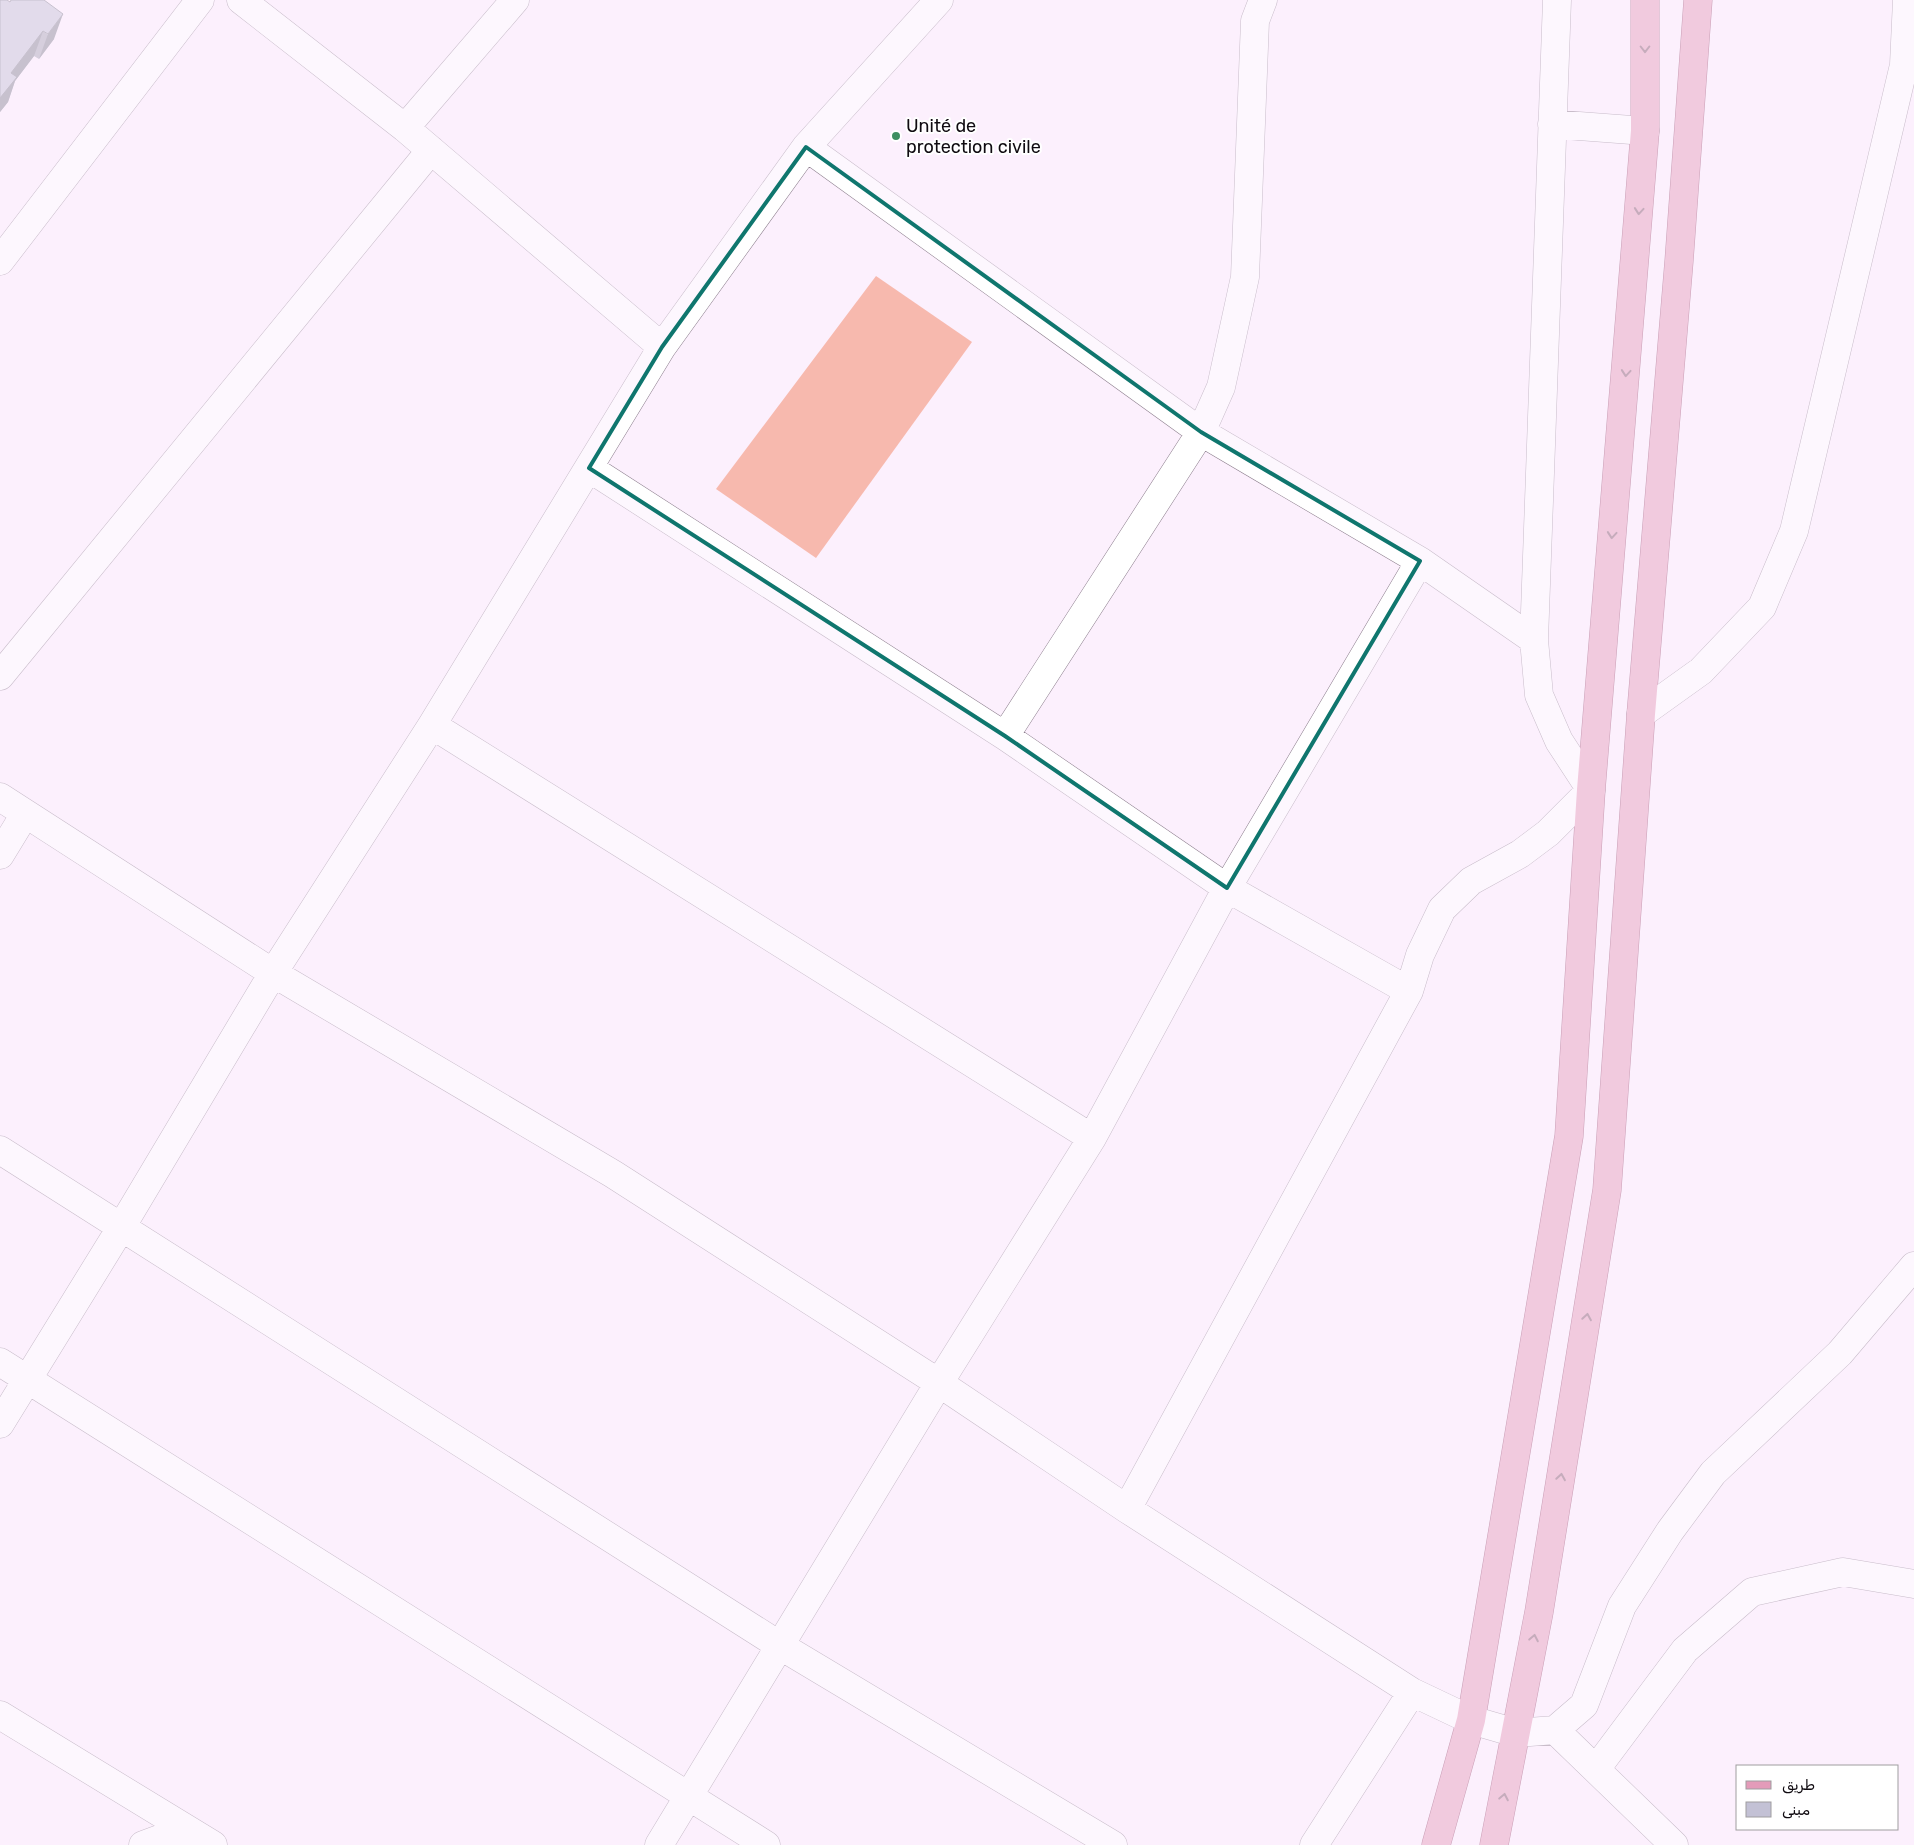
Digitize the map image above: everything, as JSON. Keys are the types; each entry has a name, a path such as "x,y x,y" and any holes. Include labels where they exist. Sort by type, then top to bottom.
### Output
{"main road":[{"path":"1436,1845 1471,1720 1569,1136 1591,790 1646,131 1645,0"},
{"path":"1494,1845 1539,1612 1607,1190 1641,714 1678,270 1698,0"}],"street":[{"path":"0,261 200,0"},
{"path":"242,0 405,128 662,347"},
{"path":"405,128 514,0"},
{"path":"0,1424 122,1226 273,974 432,725 662,347 806,147 939,0"},
{"path":"1005,736 1201,432 1221,387 1245,277 1254,21 1263,0"},
{"path":"1127,1510 1409,991 1420,955 1442,909 1471,881 1520,854 1548,833 1591,790 1559,740 1539,694 1534,640 1557,0"},
{"path":"1641,714 1701,671 1762,607 1794,530 1904,65 1907,0"},
{"path":"1552,124 1646,131"},
{"path":"806,147 1201,432 1420,562 1534,640"},
{"path":"0,676 431,150"},
{"path":"589,468 1005,736 1227,888 1409,991"},
{"path":"659,1845 690,1797 779,1645 939,1383 1092,1138 1227,888 1420,562"},
{"path":"432,725 1092,1138"},
{"path":"0,797 273,974 613,1174 939,1383 1127,1510 1412,1692 1471,1720 1516,1733 1555,1730 1584,1705 1622,1606 1670,1531 1713,1473 1840,1353 1914,1266"},
{"path":"0,855 25,814"},
{"path":"0,1150 779,1645 1113,1845"},
{"path":"0,1362 766,1845"},
{"path":"1596,1769 1685,1650 1752,1592 1844,1572 1914,1584"},
{"path":"1314,1845 1412,1692"},
{"path":"0,1715 213,1845"},
{"path":"1555,1730 1674,1845"},
{"path":"143,1845 186,1829"}],"highlighted area":[{"path":"806,147 1201,432 1420,561 1227,888 1005,736 589,468 662,347"}],"shaded area":[{"path":"876,276 972,342 816,558 716,489"}],"building":[{"path":"0,0 10,2 11,0 44,0 63,14 48,34 43,31 11,73 17,77 0,98"}],"place":[{"name":"Unité de protection civile","path":"896,136"}]}
